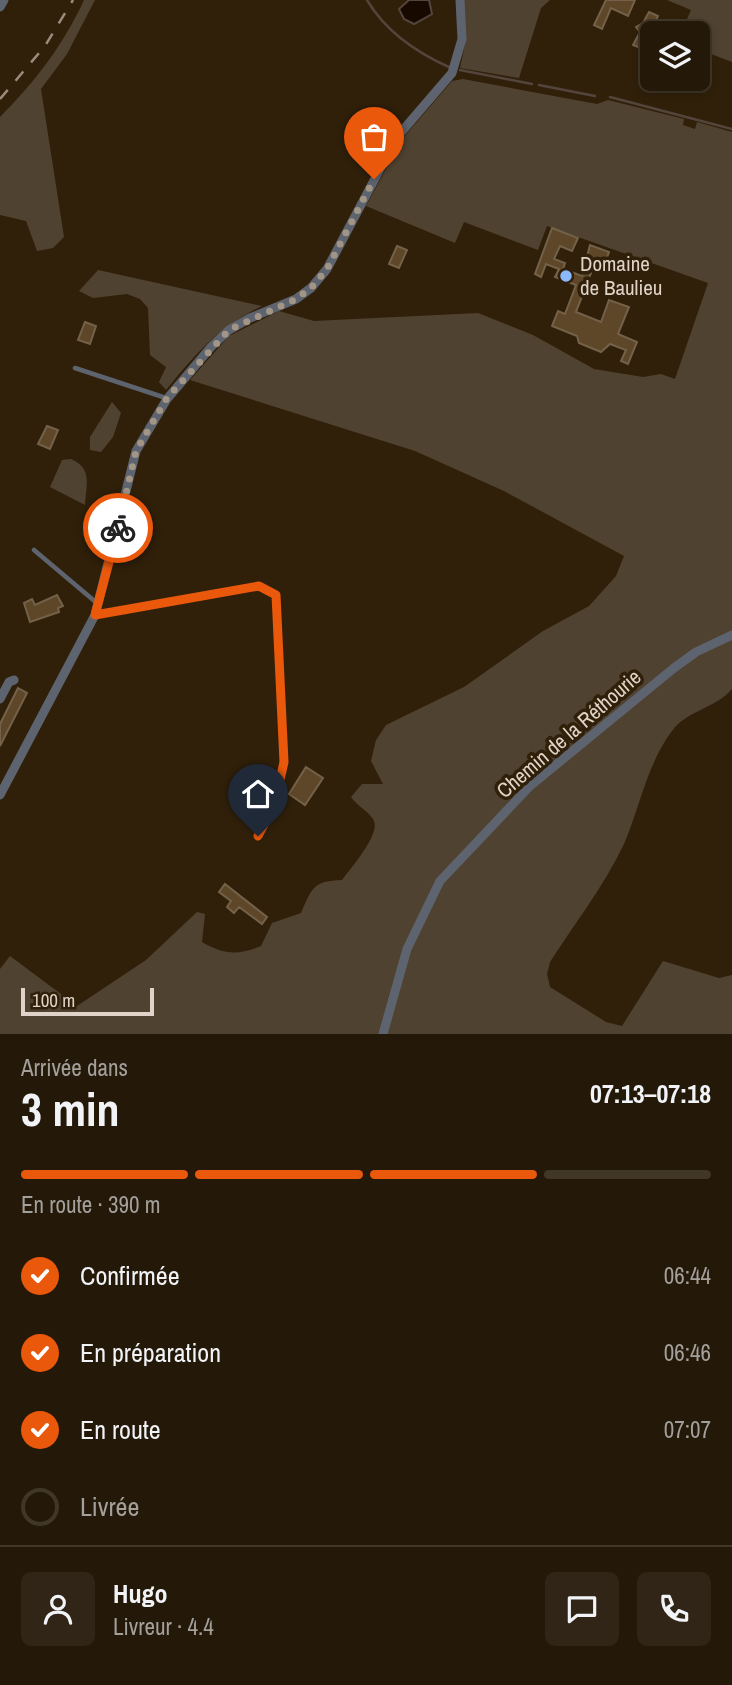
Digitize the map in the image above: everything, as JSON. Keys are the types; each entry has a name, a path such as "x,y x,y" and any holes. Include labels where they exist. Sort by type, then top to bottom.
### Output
{"street":[{"path":"0,7 4,0"},
{"path":"0,795 97,610 136,451 167,398 229,330 296,299 311,288 327,269 397,137 452,73 462,39 460,0"},
{"name":"Chemin de la Réthourie","path":"383,1034 407,949 440,881 530,786 674,668 696,652 732,635"},
{"path":"0,699 9,682 14,680"}],"lane":[{"path":"75,368 167,398"},
{"path":"34,550 97,610 259,586 276,595 284,762 274,806 258,836"}],"shaded area":[{"path":"84,0 95,0 67,54 41,89 64,237 53,248 37,251 26,221 0,215 0,117 25,91 47,62"},
{"path":"409,0 429,0 432,14 414,24 404,19 399,9"},
{"path":"463,0 550,0 541,8 519,78 460,68 466,39"},
{"path":"667,0 732,0 732,62 710,54 710,21 686,21 691,10"},
{"path":"463,79 597,104 608,100 684,119 683,125 695,129 697,122 732,132 732,689 718,701 685,718 663,744 616,860 550,962 547,974 550,987 606,1022 622,1026 663,961 719,978 732,975 732,1034 0,1034 0,969 10,956 77,1006 146,960 197,912 205,914 202,942 224,951 237,952 261,946 272,923 301,913 311,892 319,884 342,880 369,843 375,827 374,821 351,797 362,784 383,784 371,761 376,740 386,725 464,687 543,631 589,606 616,576 624,556 504,491 415,451 190,380 229,336 279,311 314,321 478,313 533,335 594,369 643,377 661,374 675,379 708,283 547,226 538,250 464,222 455,243 366,206 402,139 452,81"},
{"path":"98,270 262,306 233,322 209,342 166,390 159,382 166,367 150,355 148,308 140,299 127,294 93,298 79,291"},
{"path":"112,402 121,413 113,437 101,452 90,450 90,437"},
{"path":"71,459 83,467 87,478 85,505 50,487 62,460"}],"building":[{"path":"606,0 635,0 628,16 611,8 602,29 594,25"},
{"path":"649,12 658,16 656,21 644,21"},
{"path":"640,32 640,48 633,45"},
{"path":"552,228 578,238 572,251 560,246 554,259 565,263 563,269 582,276 590,245 609,252 605,263 596,260 576,312 601,322 609,300 629,307 618,334 637,342 628,364 621,361 626,350 610,344 601,352 579,343 577,336 552,326 558,311 565,314 576,285 555,277 559,269 546,264 541,277 535,274"},
{"path":"397,246 407,250 399,268 389,264"},
{"path":"85,322 96,326 90,344 78,340"},
{"path":"47,426 58,430 50,449 38,444"},
{"path":"57,595 63,606 58,608 59,612 30,622 24,603 32,599 35,605"},
{"path":"18,688 27,693 0,746 0,724"},
{"path":"306,767 323,778 305,805 289,794"},
{"path":"225,884 267,917 262,924 239,907 234,913 227,907 231,901 219,892"}],"waterway":[{"path":"367,0 393,32 426,56 451,68"},
{"path":"460,70 532,84"},
{"path":"539,85 595,96"},
{"path":"610,97 732,129"}],"railway":[{"path":"0,99 45,46 73,0"}],"way so far":[{"path":"118,528 136,451 167,398 229,330 296,299 311,288 327,269 374,179"}],"place":[{"name":"Domaine de Baulieu","path":"566,276"}],"route":[{"path":"118,528 95,615 259,586 276,595 284,762 274,806 258,836"}]}
